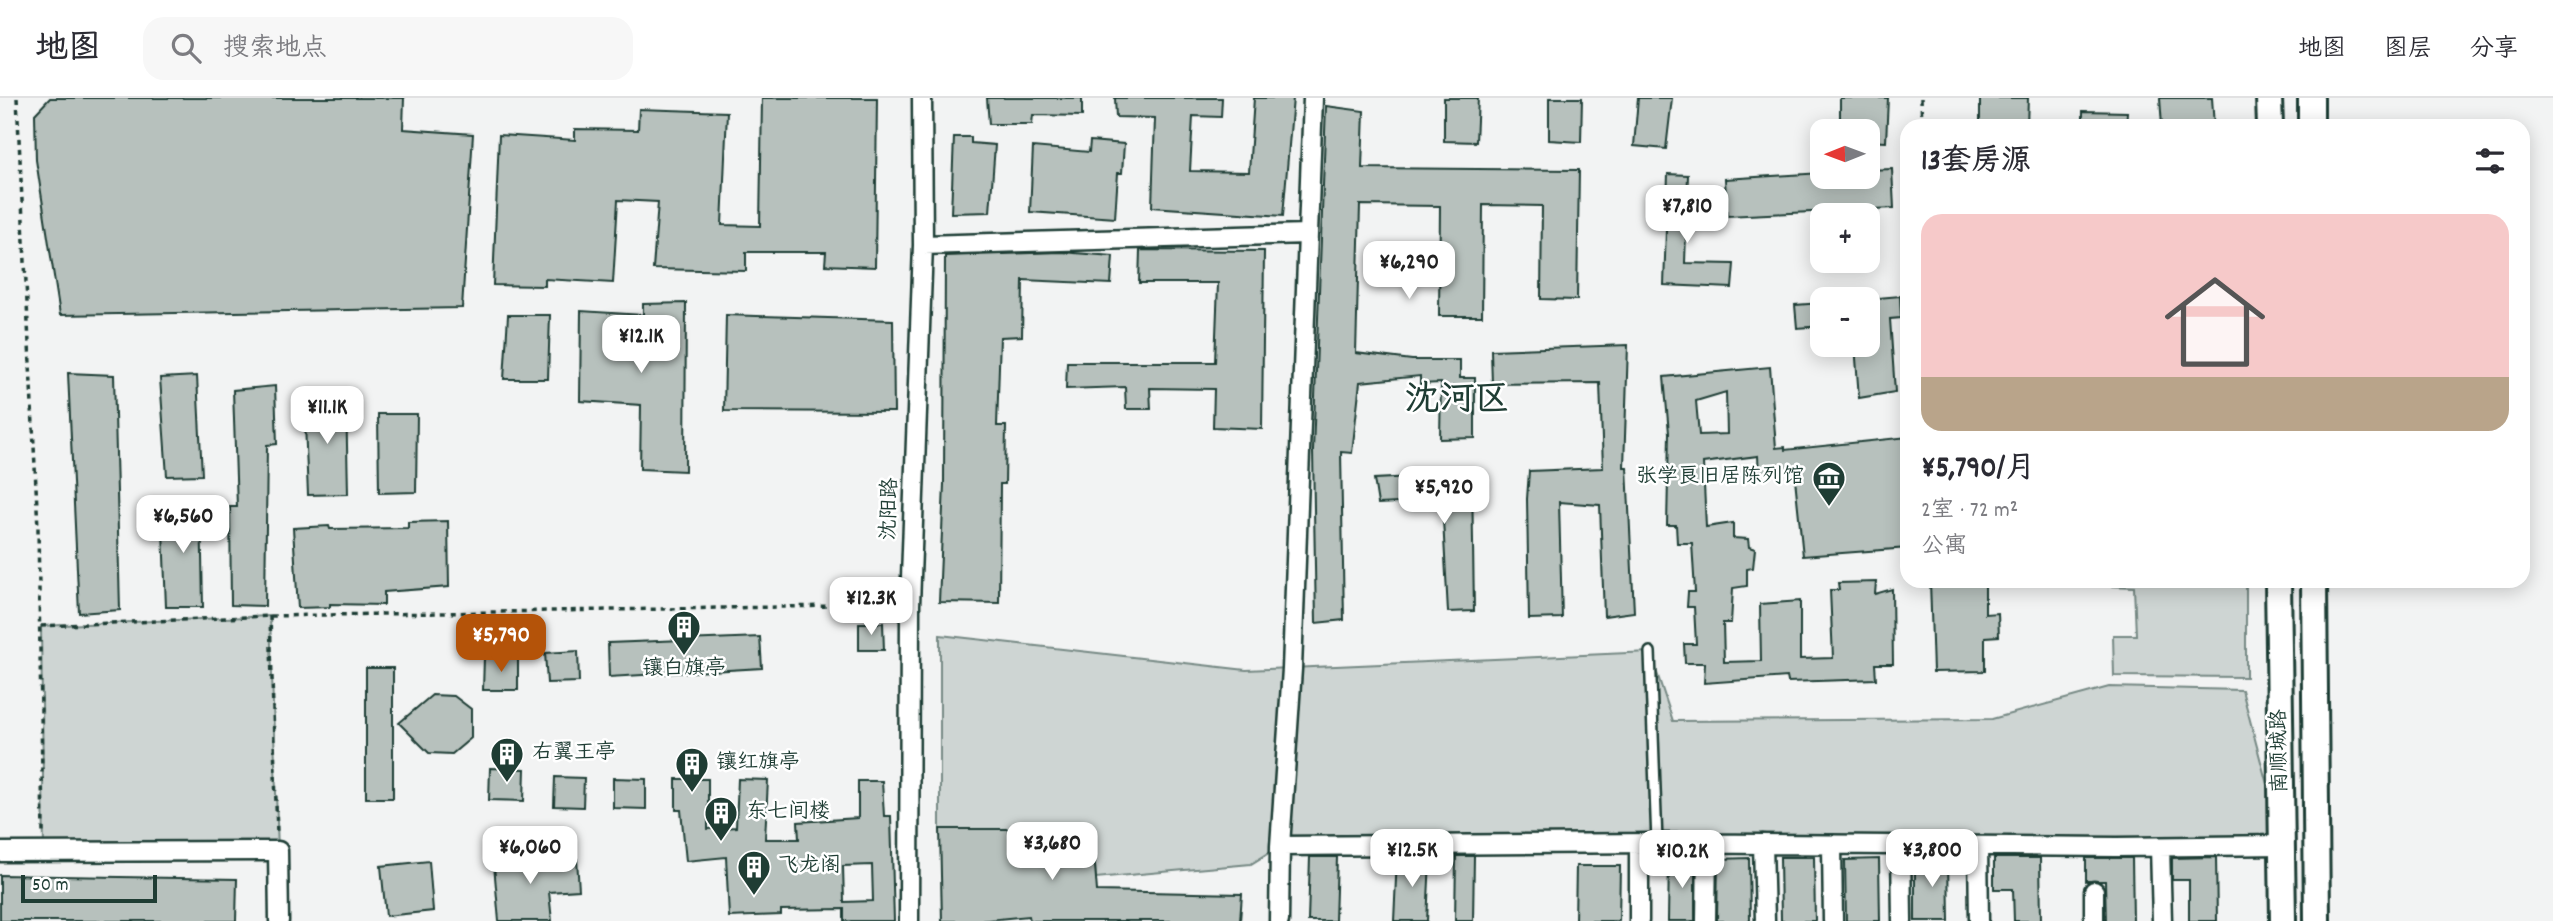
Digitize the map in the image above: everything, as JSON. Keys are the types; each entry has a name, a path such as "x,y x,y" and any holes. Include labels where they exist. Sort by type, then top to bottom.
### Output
{"main road":[{"path":"2269,98 2270,119"},
{"path":"2311,98 2311,119"},
{"name":"南顺城路","path":"2278,588 2283,921"},
{"name":"南顺城路","path":"2314,588 2317,921"}],"street":[{"name":"沈阳路","path":"909,921 910,605 923,245 922,98"},
{"path":"1279,921 1280,846 1293,669 1313,98"},
{"path":"923,245 1307,234"},
{"path":"1639,921 1648,844"},
{"path":"1706,921 1707,844"},
{"path":"1763,844 1765,921"},
{"path":"1832,845 1833,921"},
{"path":"1901,845 1902,921"},
{"path":"1280,846 2283,845"},
{"path":"1978,846 1979,921"},
{"path":"2160,847 2162,921"},
{"path":"0,852 278,851 279,921"},
{"path":"2094,891 2094,921"}],"lane":[{"path":"1648,844 1650,652"}],"path":[{"path":"17,98 41,626 44,852"},
{"path":"1921,98 1922,119"},
{"path":"41,626 270,615 910,605"},
{"path":"270,615 278,851"}],"shaded area":[{"path":"2134,588 2246,588 2246,677 2114,676 2113,635 2136,635"},
{"path":"270,616 278,851 44,852 41,626"},
{"path":"940,635 1246,670 1650,652 1673,721 1992,719 2109,687 2242,690 2283,845 1280,846 1251,864 1096,878 1092,829 940,829"}],"building":[{"path":"50,98 404,98 403,129 473,134 462,308 60,315 36,160 35,114"},
{"path":"762,98 877,98 875,267 825,265 826,252 746,252 746,271 653,269 658,202 618,200 613,283 545,279 545,286 493,285 499,135 575,140 575,129 638,130 639,109 727,112 722,225 760,226"},
{"path":"987,98 1082,98 1082,116 1033,115 1032,124 989,124"},
{"path":"1115,98 1222,98 1221,117 1193,116 1190,171 1249,172 1254,98 1293,98 1283,216 1152,207 1155,118 1116,117"},
{"path":"1444,98 1478,98 1476,142 1444,141"},
{"path":"1549,98 1582,98 1581,142 1549,140"},
{"path":"1638,98 1672,98 1666,149 1634,146"},
{"path":"1840,98 1888,98 1886,142 1880,142 1880,119 1840,119"},
{"path":"1980,98 2028,98 2027,119 1980,119"},
{"path":"2160,98 2212,98 2214,119 2162,119"},
{"path":"1326,106 1364,111 1362,168 1579,170 1577,300 1541,299 1542,206 1483,205 1482,316 1439,316 1440,206 1360,205 1356,353 1412,360 1460,360 1460,378 1475,378 1475,438 1440,439 1441,383 1420,384 1420,376 1360,382 1352,453 1341,452 1344,620 1316,623 1313,451"},
{"path":"2083,111 2127,112 2126,119 2083,119"},
{"path":"954,137 971,137 971,143 995,145 990,212 951,213"},
{"path":"1090,141 1124,144 1122,173 1118,173 1115,218 1030,212 1033,147 1089,152"},
{"path":"1880,169 1892,169 1894,208 1880,209 1880,203 1810,203 1810,212 1727,216 1725,179 1810,174 1810,189 1880,189"},
{"path":"1668,174 1688,175 1685,263 1734,264 1732,288 1664,285"},
{"path":"1140,250 1264,251 1262,429 1213,427 1214,389 1150,388 1151,409 1126,409 1125,387 1066,389 1067,362 1215,362 1218,283 1139,283"},
{"path":"1061,252 1113,256 1111,284 1023,280 1022,336 1000,337 997,426 1006,426 1005,484 1000,484 999,603 939,602 944,484 945,256"},
{"path":"1900,296 1900,318 1890,319 1895,392 1859,398 1856,357 1880,357 1880,298"},
{"path":"686,303 685,471 640,469 641,405 580,401 581,311 643,315 643,304"},
{"path":"1810,304 1810,327 1797,328 1795,305"},
{"path":"508,315 550,315 548,379 504,379"},
{"path":"726,315 893,320 894,412 724,411"},
{"path":"1628,345 1624,467 1627,467 1634,612 1604,616 1600,505 1559,502 1562,618 1529,619 1529,471 1603,468 1600,383 1492,384 1491,350"},
{"path":"1770,367 1776,448 1785,447 1785,450 1900,438 1900,549 1803,556 1794,469 1759,475 1758,456 1703,463 1706,527 1733,523 1733,538 1748,539 1749,547 1755,549 1753,568 1747,569 1747,586 1733,588 1731,623 1723,623 1724,662 1761,661 1760,604 1800,601 1800,659 1833,658 1830,590 1839,590 1838,583 1876,582 1875,594 1892,589 1893,664 1875,664 1876,679 1788,682 1787,677 1704,683 1705,663 1685,663 1684,644 1696,644 1694,607 1687,607 1688,592 1695,592 1692,543 1677,543 1676,525 1667,525 1669,433 1664,377","holes":["1726,392 1727,434 1699,435 1696,401"]},
{"path":"68,373 114,375 120,610 79,613"},
{"path":"197,376 202,475 167,476 160,378"},
{"path":"275,386 277,444 267,445 265,606 231,605 230,507 237,507 233,390"},
{"path":"346,397 348,494 308,495 304,400"},
{"path":"378,414 417,414 416,492 379,493"},
{"path":"1472,474 1474,611 1448,612 1442,501 1378,504 1374,479"},
{"path":"201,504 203,607 166,607 162,505"},
{"path":"448,521 449,587 384,592 384,605 330,604 330,607 298,608 293,528 408,528 408,522"},
{"path":"1930,588 1985,588 1985,614 1998,613 1999,636 1985,637 1985,671 1933,672"},
{"path":"859,623 883,623 884,650 859,650"},
{"path":"760,637 762,668 609,677 608,643"},
{"path":"578,651 579,682 547,683 545,653"},
{"path":"484,657 518,658 518,690 483,690"},
{"path":"366,668 393,668 393,798 366,798"},
{"path":"432,695 454,696 471,709 471,738 452,754 429,753 399,723"},
{"name":"右翼王亭","path":"490,768 525,769 524,801 489,800"},
{"path":"555,777 584,778 583,807 554,806"},
{"path":"613,778 646,779 646,809 613,808"},
{"path":"676,779 708,779 708,829 736,827 738,779 768,780 765,839 799,839 798,822 858,818 858,781 882,781 884,816 891,816 894,921 844,921 844,909 781,910 781,915 729,917 726,857 686,861 681,810 676,810","holes":["872,865 873,901 844,902 843,866"]},
{"path":"940,829 1092,829 1097,891 1242,894 1240,921 1030,921 1029,916 942,921"},
{"path":"520,851 521,865 577,859 579,890 549,892 552,921 499,921 493,854"},
{"path":"1456,856 1474,856 1473,921 1455,921"},
{"path":"1310,857 1337,857 1335,921 1308,921"},
{"path":"1397,857 1430,859 1427,921 1394,921"},
{"path":"1780,857 1814,857 1815,921 1781,921"},
{"path":"1948,857 1949,921 1915,921 1915,858"},
{"path":"2216,857 2217,921 2189,921 2189,880 2172,880 2172,858"},
{"path":"1669,858 1695,858 1695,921 1668,921"},
{"path":"1749,858 1750,921 1717,921 1718,859"},
{"path":"1994,858 2040,858 2041,921 2014,921 2013,889 1994,889"},
{"path":"2086,858 2132,858 2133,921 2106,921 2105,881 2086,881"},
{"path":"1879,859 1880,921 1846,921 1845,860"},
{"path":"429,861 433,911 386,916 381,866"},
{"path":"1576,866 1620,866 1619,921 1575,921"},
{"path":"0,875 237,879 236,921 0,921"}],"place":[{"name":"张学良旧居陈列馆","path":"1829,508"},
{"name":"镶白旗亭","path":"684,657"},
{"name":"右翼王亭","path":"507,784"},
{"name":"镶红旗亭","path":"692,794"},
{"name":"东七间楼","path":"721,843"},
{"name":"飞龙阁","path":"754,897"}],"district":[{"name":"沈河区","path":"1457,402"}]}
